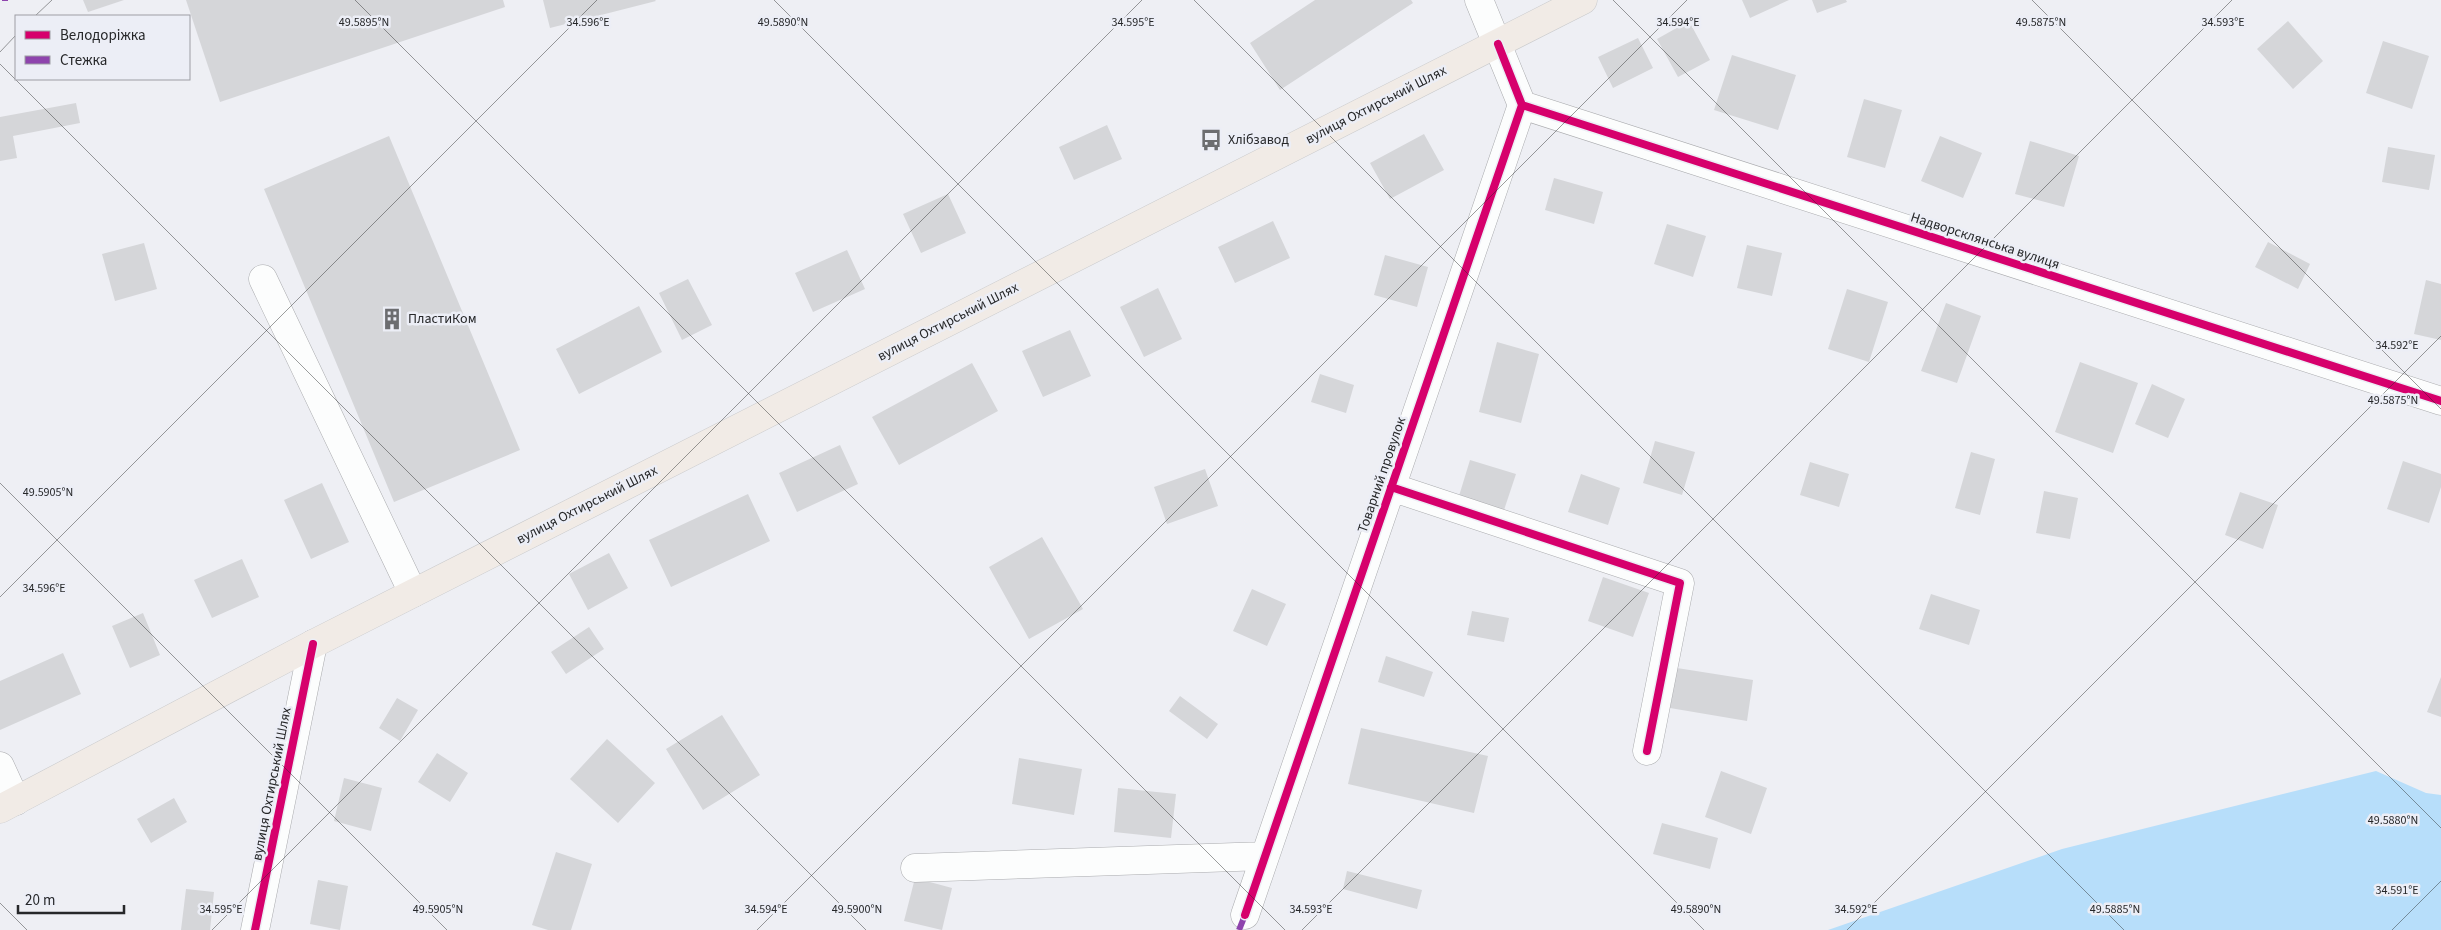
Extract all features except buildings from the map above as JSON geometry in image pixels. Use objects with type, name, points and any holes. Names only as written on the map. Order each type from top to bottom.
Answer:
[{"type":"main road","name":"вулиця Охтирський Шлях","points":[[8,805],[313,644],[1583,0]]},
{"type":"street","points":[[1479,0],[1522,105]]},
{"type":"street","name":"Надворсклянська вулиця","points":[[1522,105],[2441,401]]},
{"type":"street","name":"Товарний провулок","points":[[1245,915],[1522,105]]},
{"type":"street","points":[[263,279],[413,593]]},
{"type":"street","points":[[1391,487],[1680,583],[1647,751]]},
{"type":"street","name":"вулиця Охтирський Шлях","points":[[255,930],[313,644]]},
{"type":"street","points":[[0,766],[8,805]]},
{"type":"street","points":[[916,868],[1265,856]]},
{"type":"water","points":[[2376,771],[2426,793],[2441,795],[2441,930],[1828,930],[2062,849]]},
{"type":"marked path","points":[[1239,930],[1245,915]]},
{"type":"cycle path","points":[[1245,915],[1522,105],[1498,44]]},
{"type":"cycle path","points":[[1522,105],[2441,401]]},
{"type":"cycle path","points":[[1391,487],[1680,583],[1647,751]]},
{"type":"cycle path","points":[[255,930],[313,644]]},
{"type":"place","name":"Хлібзавод","points":[[1211,140]]},
{"type":"place","name":"ПластиКом","points":[[392,319]]}]
